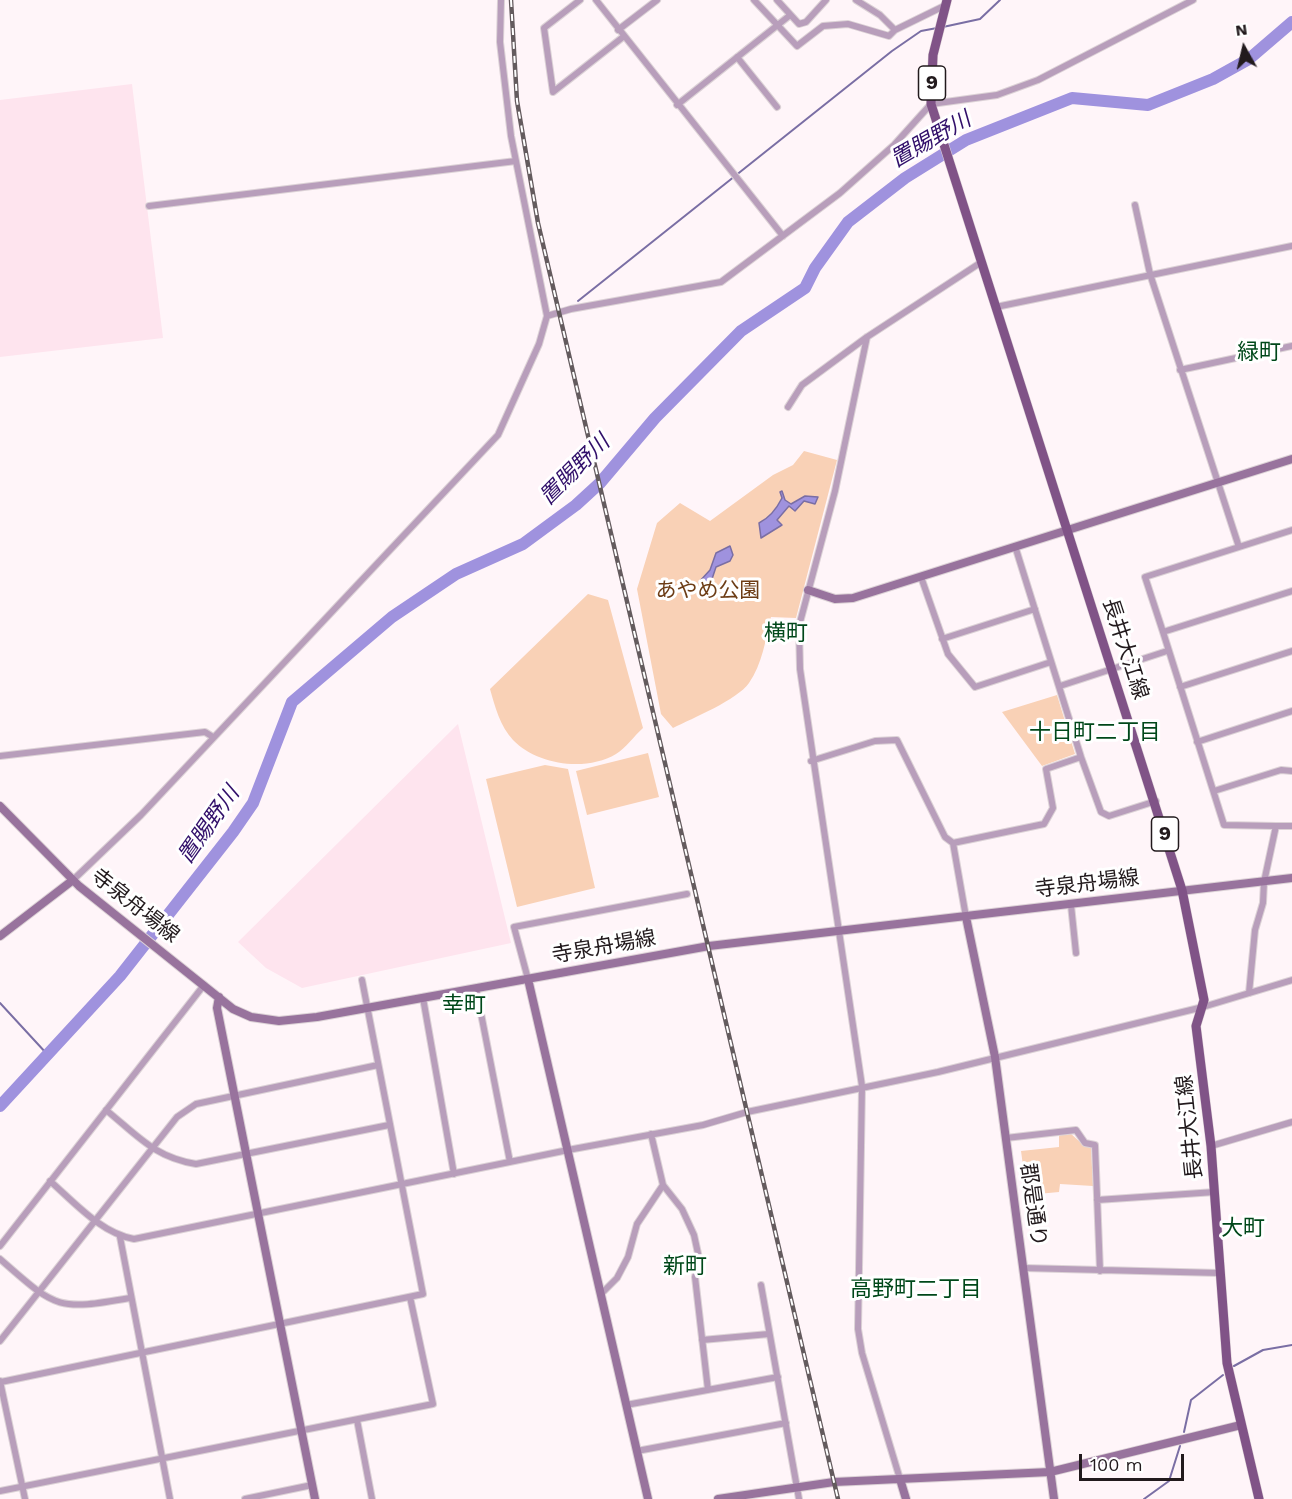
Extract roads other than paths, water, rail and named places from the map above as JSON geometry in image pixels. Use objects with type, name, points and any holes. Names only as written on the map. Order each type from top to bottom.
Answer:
[{"type":"main road","name":"長井大江線","points":[[947,3],[933,55],[931,104],[980,263],[1156,801],[1182,890],[1203,1008],[1196,1026],[1212,1146],[1227,1363],[1258,1499]]},
{"type":"street","points":[[0,936],[76,883],[498,435],[539,344],[547,316],[516,161],[500,42],[501,0]]},
{"type":"street","points":[[580,0],[544,28],[553,92],[623,38]]},
{"type":"street","points":[[596,0],[623,38],[783,236]]},
{"type":"street","points":[[618,30],[657,0]]},
{"type":"street","points":[[777,0],[789,16],[799,24],[806,22],[826,0]]},
{"type":"street","points":[[856,0],[880,15],[895,30]]},
{"type":"street","points":[[547,316],[571,309],[721,282],[840,193],[894,145],[931,104],[997,95],[1038,80],[1193,0]]},
{"type":"street","points":[[758,1],[776,26],[797,46],[823,26],[848,24],[889,36],[895,30],[947,3]]},
{"type":"street","points":[[677,105],[789,16]]},
{"type":"street","points":[[737,57],[777,107]]},
{"type":"street","points":[[149,206],[516,161]]},
{"type":"street","points":[[1135,205],[1150,274],[1216,483],[1239,547]]},
{"type":"street","points":[[996,307],[1292,246]]},
{"type":"street","points":[[788,407],[802,386],[867,337],[980,263]]},
{"type":"street","points":[[867,337],[835,491],[799,626],[800,669],[811,761],[861,1086],[858,1329],[862,1353],[906,1499]]},
{"type":"street","points":[[1180,370],[1292,346]]},
{"type":"street","points":[[808,590],[835,599],[853,598],[1292,459]]},
{"type":"street","points":[[1292,530],[1145,577],[1224,825],[1292,826]]},
{"type":"street","points":[[1015,546],[1081,757],[1101,812],[1109,816],[1156,801]]},
{"type":"street","points":[[921,577],[948,654],[975,687],[1051,662]]},
{"type":"street","points":[[1162,632],[1292,591]]},
{"type":"street","points":[[942,639],[1035,609]]},
{"type":"street","points":[[1060,686],[1167,651]]},
{"type":"street","points":[[1180,687],[1292,651]]},
{"type":"street","points":[[1197,742],[1292,711]]},
{"type":"street","points":[[0,756],[205,732],[213,737]]},
{"type":"street","points":[[811,761],[875,741],[897,740],[945,837],[953,843],[966,917]]},
{"type":"street","points":[[953,843],[1044,824],[1053,808],[1046,769],[1081,757]]},
{"type":"street","points":[[1214,792],[1281,770],[1292,771]]},
{"type":"street","name":"寺泉舟場線","points":[[0,806],[76,883],[233,1009],[251,1017],[279,1021],[367,1008],[709,946],[1292,878]]},
{"type":"street","points":[[1250,993],[1255,930],[1263,903],[1264,882],[1276,826]]},
{"type":"street","points":[[648,1499],[514,927],[687,894]]},
{"type":"street","points":[[1071,905],[1076,953]]},
{"type":"street","name":"郡是通り","points":[[966,917],[995,1057],[1054,1499]]},
{"type":"street","points":[[25,1499],[0,1382],[423,1294],[362,980]]},
{"type":"street","points":[[50,1182],[95,1220],[120,1237],[134,1239],[568,1150],[703,1125],[747,1112],[1203,1008],[1292,980]]},
{"type":"street","points":[[0,1246],[202,982]]},
{"type":"street","points":[[476,988],[510,1162]]},
{"type":"street","points":[[219,997],[217,1008],[282,1324],[315,1499]]},
{"type":"street","points":[[423,998],[454,1174]]},
{"type":"street","points":[[0,1341],[177,1117],[196,1104],[378,1065]]},
{"type":"street","points":[[106,1110],[153,1149],[172,1160],[196,1164],[390,1125]]},
{"type":"street","points":[[1212,1146],[1292,1122]]},
{"type":"street","points":[[1006,1138],[1076,1130],[1085,1143],[1095,1145],[1100,1271]]},
{"type":"street","points":[[651,1134],[663,1185],[682,1209],[694,1234],[699,1258],[695,1277],[708,1390]]},
{"type":"street","points":[[601,1294],[617,1278],[628,1257],[637,1224],[663,1185]]},
{"type":"street","points":[[1097,1200],[1215,1192]]},
{"type":"street","points":[[120,1237],[170,1499]]},
{"type":"street","points":[[0,1259],[38,1292],[56,1303],[77,1306],[130,1298]]},
{"type":"street","points":[[1023,1268],[1219,1273]]},
{"type":"street","points":[[761,1285],[799,1499]]},
{"type":"street","points":[[0,1491],[23,1489],[433,1404],[410,1297]]},
{"type":"street","points":[[702,1340],[769,1334]]},
{"type":"street","points":[[626,1406],[778,1377]]},
{"type":"street","points":[[357,1420],[372,1499]]},
{"type":"street","points":[[637,1451],[786,1423]]},
{"type":"street","points":[[718,1499],[834,1482],[1050,1472],[1242,1425]]},
{"type":"street","points":[[245,1499],[312,1485]]},
{"type":"waterway","points":[[943,27],[980,19],[1000,0]]},
{"type":"waterway","name":"置賜野川","points":[[0,1106],[120,976],[233,832],[253,803],[292,702],[392,617],[456,574],[523,544],[576,505],[600,483],[655,418],[741,331],[805,288],[815,268],[848,222],[905,178],[966,140],[1072,98],[1148,105],[1213,79],[1249,59],[1292,22]]},
{"type":"waterway","points":[[578,301],[892,51],[921,31],[937,28]]},
{"type":"waterway","points":[[0,1003],[47,1054]]},
{"type":"waterway","points":[[1234,1366],[1263,1350],[1292,1345]]},
{"type":"waterway","points":[[1184,1432],[1191,1400],[1223,1375]]},
{"type":"waterway","points":[[1144,1499],[1169,1481],[1180,1446]]},
{"type":"railway","points":[[511,0],[517,101],[538,223],[838,1499]]},
{"type":"district","name":"緑町","points":[[1259,353]]},
{"type":"district","name":"横町","points":[[786,634]]},
{"type":"district","name":"十日町二丁目","points":[[1095,733]]},
{"type":"district","name":"幸町","points":[[464,1006]]},
{"type":"district","name":"大町","points":[[1243,1229]]},
{"type":"district","name":"新町","points":[[685,1267]]},
{"type":"district","name":"高野町二丁目","points":[[916,1290]]},
{"type":"park label","name":"あやめ公園","points":[[708,591]]}]
